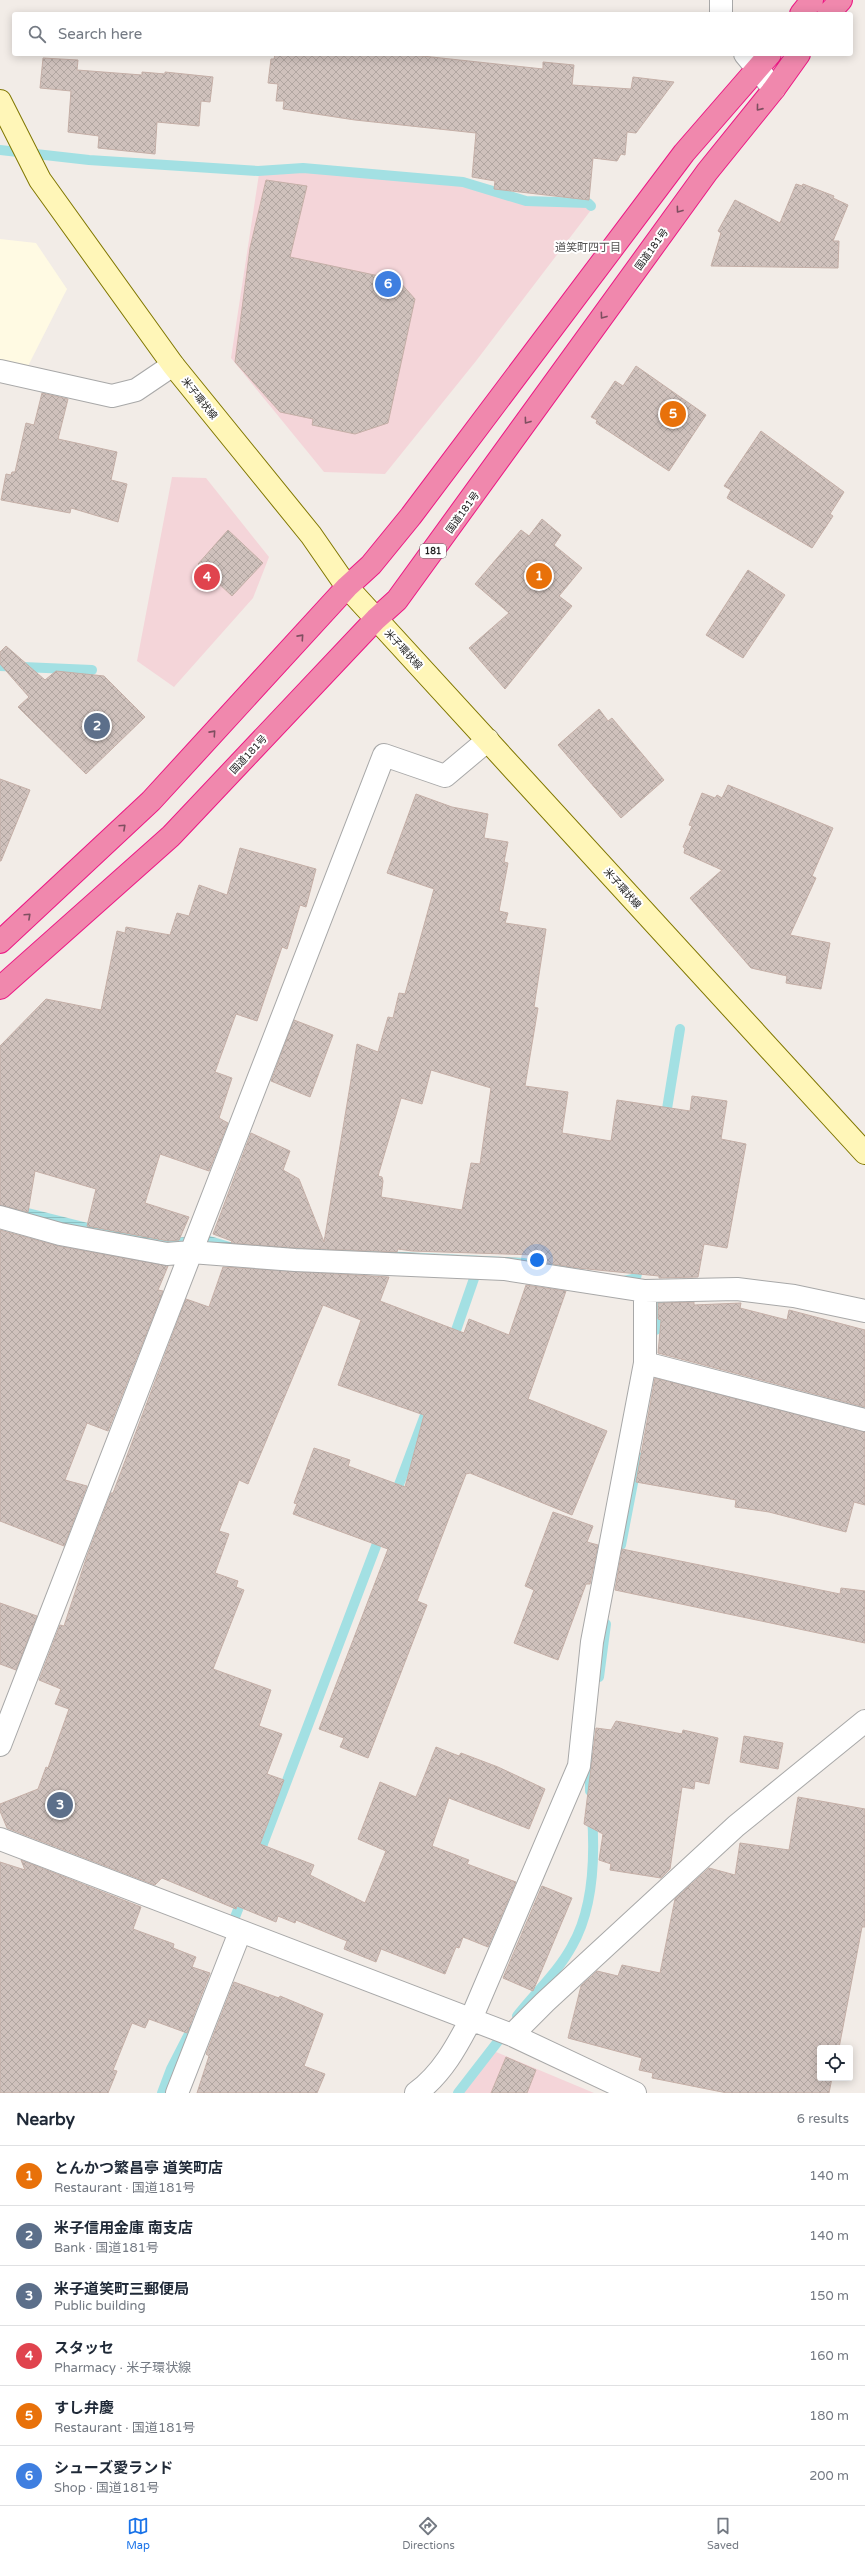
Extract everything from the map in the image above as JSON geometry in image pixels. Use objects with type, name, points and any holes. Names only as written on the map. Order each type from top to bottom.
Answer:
[{"type":"highway","points":[[803,12],[812,0]]},
{"type":"highway","points":[[830,12],[842,0]]},
{"type":"highway","name":"国道181号","points":[[0,988],[171,836],[376,619],[397,600],[707,172],[774,89],[798,56]]},
{"type":"highway","points":[[0,942],[152,801],[347,587],[371,565],[411,516],[679,159],[758,59]]},
{"type":"main road","name":"米子環状線","points":[[0,101],[40,180],[173,365],[311,535],[347,587],[865,1153]]},
{"type":"street","points":[[721,0],[721,12]]},
{"type":"street","points":[[758,59],[774,89]]},
{"type":"street","points":[[0,372],[112,396],[136,390],[173,365]]},
{"type":"street","points":[[0,1745],[384,755],[445,776],[488,740]]},
{"type":"street","points":[[0,1217],[60,1234],[167,1254],[191,1252],[294,1260],[504,1269],[644,1292],[737,1289],[794,1296],[865,1311]]},
{"type":"street","points":[[416,2093],[426,2086],[452,2055],[471,2019],[579,1766],[592,1642],[645,1363],[644,1292]]},
{"type":"street","points":[[645,1363],[865,1420]]},
{"type":"street","points":[[512,2035],[545,2002],[736,1826],[865,1721]]},
{"type":"street","points":[[0,1839],[512,2035],[635,2093]]},
{"type":"street","points":[[177,2093],[240,1932]]},
{"type":"shaded area","points":[[303,170],[461,184],[527,205],[586,205],[591,210],[476,361],[385,474],[324,472],[231,358],[259,174]]},
{"type":"shaded area","points":[[0,239],[36,243],[67,289],[27,368],[0,362]]},
{"type":"shaded area","points":[[172,477],[206,478],[269,557],[253,598],[174,687],[137,661]]},
{"type":"shaded area","points":[[496,2052],[594,2093],[460,2093],[480,2067]]},
{"type":"water","points":[[0,1201],[88,1223],[166,1238],[210,1236],[230,1242],[524,1258],[638,1280],[178,1248],[107,1236],[0,1210]]},
{"type":"building","points":[[275,56],[423,56],[543,69],[543,62],[574,65],[572,85],[631,89],[633,77],[674,82],[636,133],[627,132],[625,155],[621,154],[617,161],[593,158],[589,200],[494,189],[495,181],[472,177],[476,133],[355,120],[283,109],[284,101],[276,101],[278,84],[268,83],[271,59],[274,59]]},
{"type":"building","points":[[43,58],[78,60],[77,70],[142,75],[142,72],[165,74],[165,72],[213,77],[210,102],[201,101],[199,126],[157,122],[155,154],[98,148],[99,136],[68,132],[71,91],[40,88]]},
{"type":"building","points":[[266,180],[307,186],[290,257],[398,280],[415,299],[388,423],[355,434],[312,425],[313,419],[280,412],[235,362],[250,248]]},
{"type":"building","points":[[796,184],[802,186],[803,184],[834,196],[833,198],[848,205],[833,241],[839,241],[838,268],[711,266],[721,233],[718,231],[735,200],[780,223]]},
{"type":"building","points":[[636,366],[706,415],[669,471],[596,423],[597,420],[591,417],[615,381],[623,386]]},
{"type":"building","points":[[42,393],[68,399],[58,439],[117,452],[111,480],[127,484],[118,522],[71,508],[70,513],[1,500],[6,474],[11,475],[12,472],[15,472],[26,423],[34,425]]},
{"type":"building","points":[[761,431],[844,492],[830,514],[833,516],[812,548],[727,498],[731,490],[724,486]]},
{"type":"building","points":[[542,519],[561,535],[554,545],[582,568],[559,596],[572,606],[505,689],[469,648],[509,613],[475,584],[521,530],[529,536]]},
{"type":"building","points":[[228,530],[263,563],[232,596],[198,564]]},
{"type":"building","points":[[748,570],[785,595],[743,658],[706,635]]},
{"type":"building","points":[[6,646],[45,680],[56,671],[104,676],[145,717],[86,774],[18,707],[29,697],[0,664],[0,652]]},
{"type":"building","points":[[599,709],[608,721],[612,718],[664,780],[621,818],[558,745]]},
{"type":"building","points":[[0,779],[30,790],[1,861],[0,861]]},
{"type":"building","points":[[728,785],[833,828],[812,876],[816,878],[790,935],[830,943],[821,989],[786,983],[787,976],[751,968],[690,898],[722,870],[684,853],[685,848],[683,847],[692,826],[689,825],[702,793],[715,798],[717,795],[722,798]]},
{"type":"building","points":[[416,794],[452,807],[488,814],[484,838],[508,842],[504,862],[508,863],[499,911],[508,913],[505,923],[546,929],[534,1007],[538,1008],[525,1086],[568,1092],[562,1133],[611,1141],[617,1100],[690,1111],[692,1096],[727,1101],[721,1139],[746,1144],[727,1248],[704,1244],[698,1277],[659,1278],[659,1276],[577,1268],[534,1261],[536,1255],[412,1251],[398,1249],[397,1252],[296,1248],[231,1243],[232,1241],[213,1234],[251,1133],[290,1151],[283,1170],[299,1179],[324,1242],[357,1044],[378,1052],[388,1017],[393,1018],[399,993],[405,994],[434,889],[387,873]],"holes":[[[431,1070],[491,1088],[480,1164],[471,1163],[462,1210],[381,1197],[383,1181],[382,1177],[378,1176],[401,1098],[422,1104]]]},
{"type":"building","points":[[240,848],[316,869],[306,907],[300,905],[287,949],[282,947],[257,1021],[236,1014],[215,1072],[232,1078],[219,1118],[228,1123],[209,1171],[160,1154],[145,1203],[189,1217],[179,1240],[168,1241],[87,1226],[96,1189],[35,1171],[28,1212],[0,1205],[0,1046],[46,999],[101,1010],[117,931],[125,933],[126,927],[170,935],[177,913],[189,916],[199,885],[227,895]]},
{"type":"building","points":[[294,1020],[333,1035],[310,1097],[271,1081]]},
{"type":"building","points":[[0,1230],[58,1246],[168,1266],[158,1290],[163,1291],[108,1431],[87,1423],[65,1480],[87,1486],[64,1546],[0,1521]]},
{"type":"building","points":[[223,1267],[389,1277],[380,1301],[464,1333],[469,1319],[509,1335],[526,1285],[566,1291],[528,1399],[607,1431],[572,1515],[470,1473],[466,1474],[417,1601],[427,1605],[368,1758],[340,1747],[344,1738],[319,1729],[388,1549],[293,1514],[297,1504],[294,1503],[314,1448],[350,1460],[348,1466],[405,1487],[424,1415],[338,1385],[361,1320],[323,1305],[248,1484],[239,1480],[219,1531],[229,1534],[215,1573],[238,1581],[236,1587],[244,1590],[213,1669],[271,1690],[259,1726],[282,1734],[267,1774],[284,1780],[260,1844],[314,1865],[310,1875],[365,1903],[386,1851],[358,1839],[380,1782],[416,1797],[436,1747],[459,1756],[461,1753],[498,1767],[545,1789],[529,1829],[449,1798],[432,1846],[469,1860],[467,1864],[516,1882],[488,1947],[463,1937],[459,1948],[456,1947],[445,1974],[381,1949],[376,1962],[344,1949],[347,1941],[296,1920],[295,1923],[278,1916],[276,1922],[237,1906],[236,1909],[162,1878],[155,1885],[7,1828],[0,1811],[0,1804],[38,1789],[46,1767],[48,1768],[69,1709],[55,1704],[61,1689],[39,1680],[60,1625],[64,1626],[87,1556],[111,1493],[113,1493],[186,1299],[209,1307]]},
{"type":"building","points":[[694,1302],[694,1305],[741,1303],[740,1308],[787,1320],[789,1310],[865,1330],[865,1407],[658,1353],[661,1320],[658,1319],[658,1303]]},
{"type":"building","points":[[655,1378],[865,1432],[865,1505],[854,1502],[846,1532],[769,1512],[735,1507],[736,1500],[636,1482]]},
{"type":"building","points":[[553,1512],[593,1526],[587,1542],[598,1545],[590,1584],[586,1584],[558,1660],[514,1643],[534,1590],[525,1586]]},
{"type":"building","points":[[622,1549],[840,1594],[841,1588],[865,1591],[865,1643],[615,1590]]},
{"type":"building","points":[[0,1603],[37,1616],[16,1670],[0,1664]]},
{"type":"building","points":[[616,1721],[682,1734],[683,1730],[718,1738],[709,1784],[695,1781],[694,1789],[682,1787],[670,1869],[661,1878],[610,1870],[611,1864],[599,1860],[603,1834],[584,1824],[596,1728],[611,1730]]},
{"type":"building","points":[[744,1736],[783,1743],[778,1769],[740,1762]]},
{"type":"building","points":[[798,1797],[865,1809],[865,1927],[862,1927],[840,2045],[817,2045],[817,2081],[831,2081],[829,2093],[727,2093],[652,2078],[653,2073],[639,2070],[642,2058],[568,2038],[581,1986],[597,1971],[618,1976],[622,1965],[660,1973],[675,1899],[709,1868],[735,1875],[740,1843],[789,1850]]},
{"type":"building","points":[[21,1860],[141,1907],[133,1929],[174,1944],[173,1948],[196,1957],[192,1967],[210,1973],[187,2033],[149,2019],[145,2028],[132,2023],[113,2070],[117,2071],[108,2093],[0,2093],[0,1862],[25,1870]]},
{"type":"building","points":[[542,1886],[572,1898],[533,1991],[503,1978]]},
{"type":"building","points":[[234,1982],[279,1998],[280,1996],[323,2014],[304,2066],[325,2074],[317,2093],[197,2093],[209,2056],[206,2054]]},
{"type":"building","points":[[506,2057],[536,2070],[527,2093],[491,2093]]},
{"type":"waterway","points":[[0,150],[89,160],[258,171],[303,168],[463,182],[526,201],[588,203],[591,206]]},
{"type":"waterway","points":[[0,666],[92,670]]},
{"type":"waterway","points":[[665,1121],[680,1029]]},
{"type":"waterway","points":[[623,1281],[636,1278],[640,1260]]},
{"type":"waterway","points":[[452,1342],[478,1267]]},
{"type":"waterway","points":[[656,1330],[659,1297],[667,1297]]},
{"type":"waterway","points":[[394,1498],[425,1415]]},
{"type":"waterway","points":[[621,1545],[638,1457]]},
{"type":"waterway","points":[[258,1857],[381,1533]]},
{"type":"waterway","points":[[599,1677],[606,1624]]},
{"type":"waterway","points":[[590,1757],[590,1791]]},
{"type":"waterway","points":[[517,2016],[560,1965],[572,1946],[585,1915],[589,1899],[593,1865],[592,1815]]},
{"type":"waterway","points":[[230,1930],[244,1894]]},
{"type":"waterway","points":[[162,2093],[171,2069],[191,2030]]},
{"type":"waterway","points":[[458,2093],[506,2031]]},
{"type":"place","name":"シューズ愛ランド","points":[[388,284]]},
{"type":"place","name":"すし弁慶","points":[[673,414]]},
{"type":"place","name":"とんかつ繁昌亭 道笑町店","points":[[539,576]]},
{"type":"place","name":"スタッセ","points":[[207,577]]},
{"type":"place","name":"米子信用金庫 南支店","points":[[97,726]]},
{"type":"place","name":"米子道笑町三郵便局","points":[[60,1805]]},
{"type":"district","name":"道笑町四丁目","points":[[588,247]]}]
